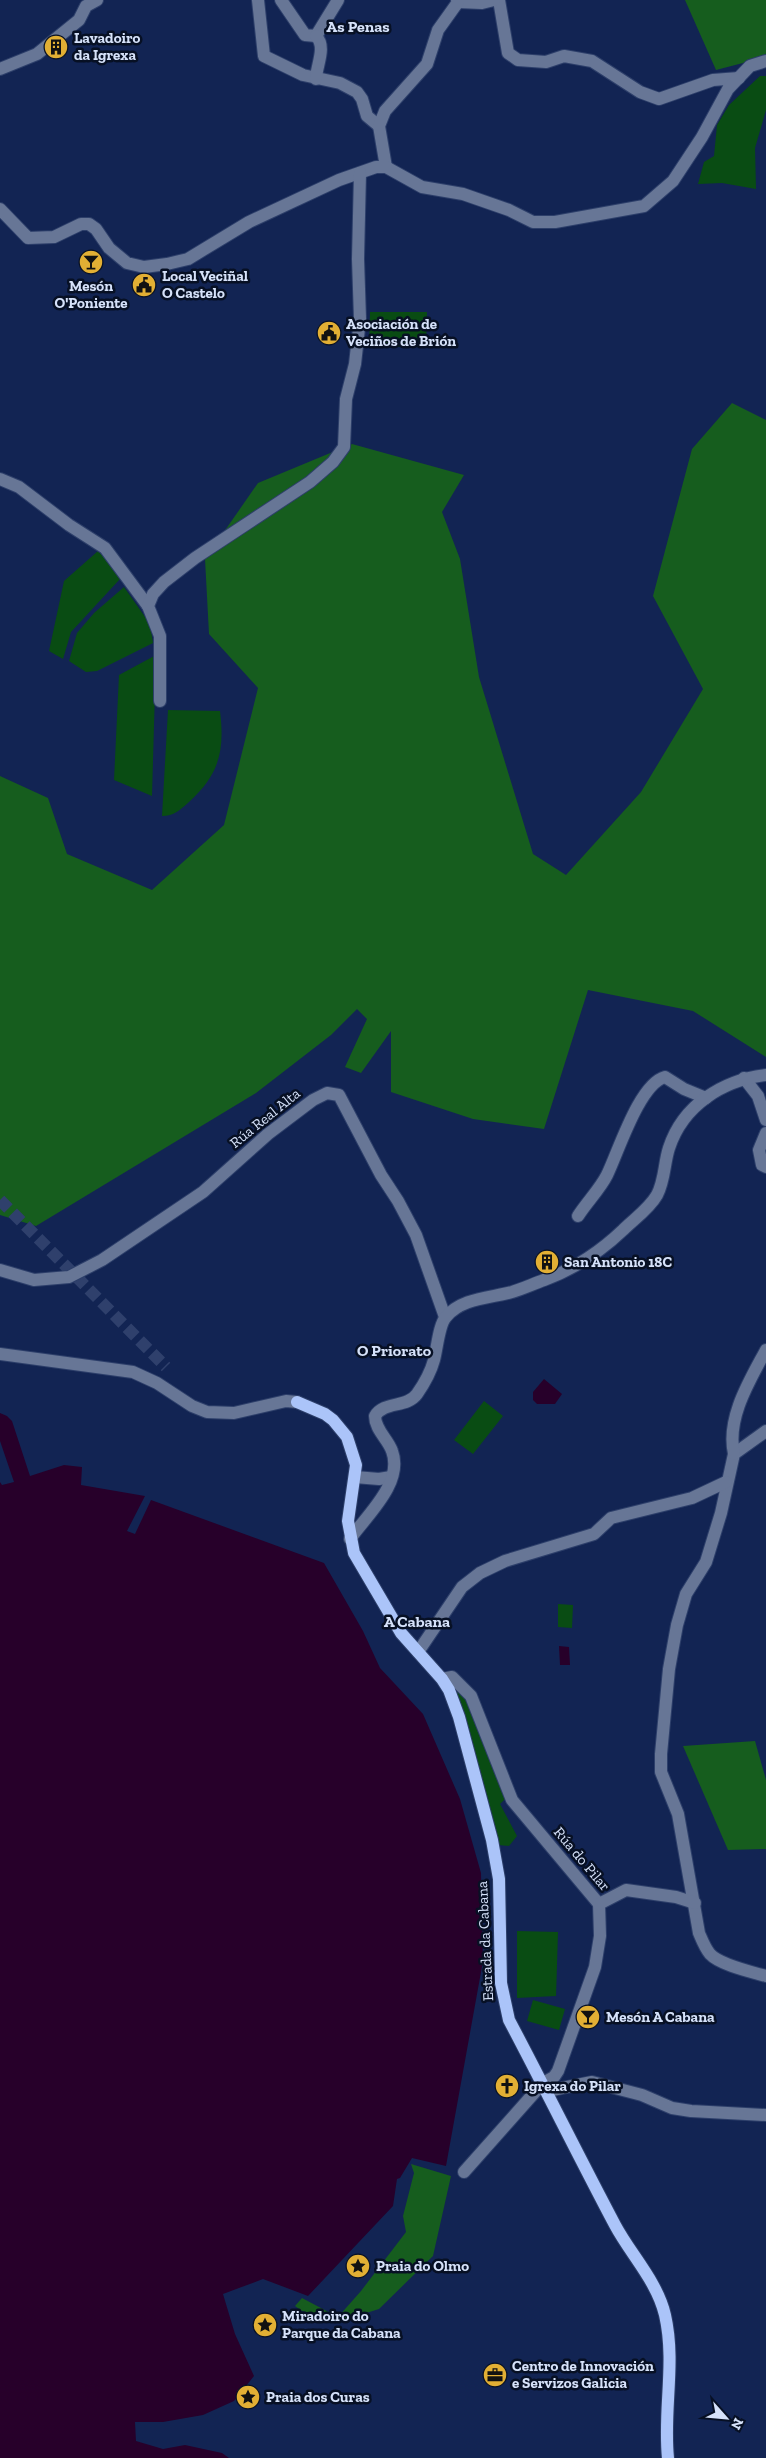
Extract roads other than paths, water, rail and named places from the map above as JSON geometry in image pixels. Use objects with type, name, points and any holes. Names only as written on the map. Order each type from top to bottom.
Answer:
[{"type":"main road","name":"Estrada da Cabana","points":[[297,1402],[325,1414],[339,1426],[351,1446],[356,1465],[348,1508],[350,1539],[358,1562],[394,1623],[442,1679],[449,1690],[459,1716],[492,1840],[501,1907],[501,1983],[509,2020],[616,2227],[653,2284],[664,2312],[671,2359],[666,2436],[668,2458]]},
{"type":"street","points":[[258,0],[264,56],[316,79],[340,83],[357,92],[362,99],[367,116],[380,126]]},
{"type":"street","points":[[281,0],[306,35],[316,36],[320,39],[322,54],[316,68],[316,79]]},
{"type":"street","points":[[316,36],[338,0]]},
{"type":"street","points":[[386,167],[380,126],[385,110],[427,64],[438,30],[457,1],[482,3],[494,0]]},
{"type":"street","points":[[499,0],[508,53],[518,60],[546,62],[564,56],[592,60],[640,92],[659,99],[713,80],[739,78]]},
{"type":"street","points":[[0,69],[37,54],[79,20],[87,2]]},
{"type":"street","points":[[0,209],[28,238],[54,237],[81,224],[90,224],[96,229],[109,248],[127,263],[144,267],[188,259],[249,222],[376,167],[386,167],[422,187],[464,194],[509,210],[533,222],[555,222],[644,206],[673,182],[702,137],[728,89],[750,66],[766,61]]},
{"type":"street","points":[[148,606],[153,594],[164,582],[195,558],[310,482],[333,462],[344,447],[346,399],[356,364],[360,319],[358,259],[360,173]]},
{"type":"street","points":[[0,479],[20,486],[69,525],[105,548],[148,606],[160,636],[160,701]]},
{"type":"street","points":[[350,1539],[379,1503],[391,1477],[394,1456],[377,1426],[376,1416],[385,1408],[409,1401],[416,1395],[431,1368],[445,1317],[462,1303],[512,1291],[546,1279],[603,1249],[654,1200],[664,1176],[668,1149],[683,1119],[717,1090],[744,1078],[766,1075]]},
{"type":"street","points":[[578,1216],[606,1176],[630,1120],[657,1082],[665,1077],[684,1089],[706,1098]]},
{"type":"street","points":[[744,1078],[758,1096],[766,1120]]},
{"type":"street","name":"Rúa Real Alta","points":[[0,1270],[34,1280],[69,1277],[102,1260],[203,1192],[268,1134],[313,1100],[327,1093],[339,1095],[381,1175],[398,1201],[416,1236],[445,1317]]},
{"type":"street","points":[[766,1133],[759,1150],[762,1165],[766,1167]]},
{"type":"street","points":[[766,1350],[741,1402],[734,1423],[732,1446],[734,1454],[726,1482],[721,1513],[706,1562],[686,1594],[677,1625],[661,1754],[661,1772],[678,1814],[700,1933],[711,1956],[766,1976]]},
{"type":"street","points":[[0,1354],[133,1372],[158,1383],[192,1406],[207,1412],[234,1413],[286,1401],[297,1402]]},
{"type":"street","points":[[734,1454],[766,1431]]},
{"type":"street","points":[[355,1477],[379,1479],[391,1477]]},
{"type":"street","points":[[418,1652],[462,1587],[480,1573],[512,1558],[594,1534],[611,1518],[692,1498],[726,1482]]},
{"type":"street","name":"Rúa do Pilar","points":[[442,1679],[452,1676],[471,1696],[512,1800],[599,1904],[600,1936],[595,1967],[558,2071],[464,2172]]},
{"type":"street","points":[[599,1904],[626,1890],[676,1897],[694,1903]]},
{"type":"street","points":[[545,2087],[592,2082],[642,2095],[672,2108],[691,2112],[766,2115]]},
{"type":"tunnel","points":[[0,1200],[166,1367]]},
{"type":"place","name":"Lavadoiro da Igrexa","points":[[56,47]]},
{"type":"place","name":"Mesón O'Poniente","points":[[91,262]]},
{"type":"place","name":"Local Veciñal O Castelo","points":[[144,285]]},
{"type":"place","name":"Asociación de Veciños de Brión","points":[[329,333]]},
{"type":"place","name":"San Antonio 18C","points":[[547,1262]]},
{"type":"place","name":"Mesón A Cabana","points":[[588,2017]]},
{"type":"place","name":"Igrexa do Pilar","points":[[507,2086]]},
{"type":"place","name":"Praia do Olmo","points":[[358,2266]]},
{"type":"place","name":"Miradoiro do Parque da Cabana","points":[[265,2325]]},
{"type":"place","name":"Centro de Innovación e Servizos Galicia","points":[[495,2375]]},
{"type":"place","name":"Praia dos Curas","points":[[248,2397]]},
{"type":"district","name":"As Penas","points":[[358,26]]},
{"type":"district","name":"O Priorato","points":[[394,1350]]},
{"type":"district","name":"A Cabana","points":[[417,1621]]}]
